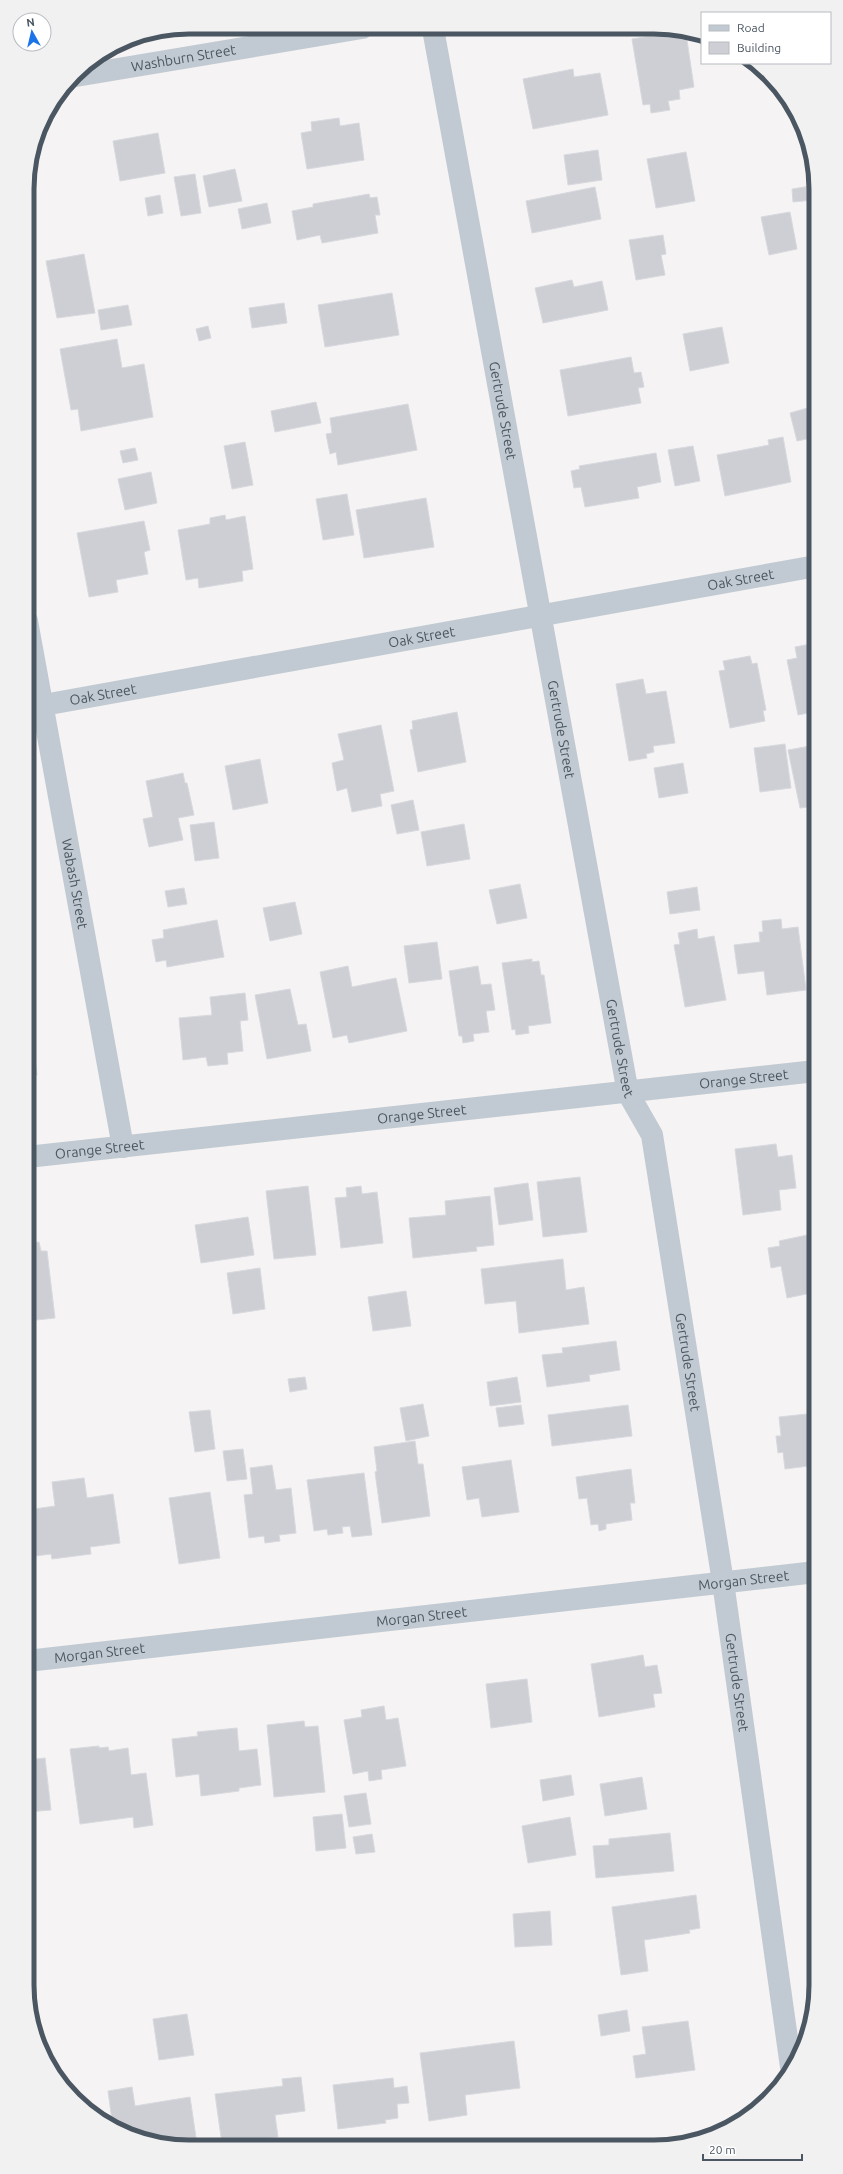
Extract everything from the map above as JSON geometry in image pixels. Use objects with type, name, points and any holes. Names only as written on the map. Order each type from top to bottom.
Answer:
[{"type":"street","name":"Washburn Street","points":[[84,75],[326,34]]},
{"type":"street","name":"Gertrude Street","points":[[434,34],[628,1093],[652,1135],[723,1582],[790,2059]]},
{"type":"street","name":"Oak Street","points":[[35,707],[541,617],[809,567]]},
{"type":"street","name":"Wabash Street","points":[[34,696],[123,1147]]},
{"type":"street","name":"Orange Street","points":[[34,1156],[628,1093],[809,1072]]},
{"type":"street","name":"Morgan Street","points":[[34,1660],[809,1573]]},
{"type":"building","points":[[664,34],[670,35],[671,37],[678,36],[687,38],[694,87],[679,90],[680,99],[668,101],[670,110],[651,113],[650,104],[643,105],[632,39]]},
{"type":"building","points":[[573,69],[574,77],[600,73],[608,115],[533,129],[523,79]]},
{"type":"building","points":[[339,118],[340,126],[359,123],[364,160],[307,169],[301,133],[312,131],[311,122]]},
{"type":"building","points":[[158,133],[165,173],[120,181],[113,141]]},
{"type":"building","points":[[598,150],[602,180],[568,185],[564,155]]},
{"type":"building","points":[[686,152],[695,201],[656,208],[647,159]]},
{"type":"building","points":[[235,169],[242,201],[209,207],[203,176]]},
{"type":"building","points":[[195,174],[201,213],[181,216],[174,177]]},
{"type":"building","points":[[809,186],[809,200],[793,202],[792,189]]},
{"type":"building","points":[[595,187],[601,219],[532,233],[526,201]]},
{"type":"building","points":[[369,194],[370,198],[377,197],[380,215],[375,215],[378,233],[322,243],[320,235],[297,240],[292,211],[313,207],[313,204]]},
{"type":"building","points":[[160,195],[163,213],[148,216],[145,198]]},
{"type":"building","points":[[267,203],[271,223],[242,229],[238,209]]},
{"type":"building","points":[[790,212],[797,249],[769,255],[761,217]]},
{"type":"building","points":[[663,235],[666,254],[661,255],[665,275],[636,280],[629,240]]},
{"type":"building","points":[[84,254],[95,313],[57,318],[46,261]]},
{"type":"building","points":[[572,280],[574,287],[602,281],[608,310],[543,323],[535,288]]},
{"type":"building","points":[[392,293],[399,335],[325,347],[318,305]]},
{"type":"building","points":[[284,303],[287,323],[252,328],[249,308]]},
{"type":"building","points":[[128,305],[132,325],[101,330],[98,310]]},
{"type":"building","points":[[208,326],[211,338],[199,341],[196,329]]},
{"type":"building","points":[[722,327],[729,363],[690,371],[683,334]]},
{"type":"building","points":[[117,339],[122,368],[144,364],[153,417],[81,431],[78,409],[71,410],[60,349]]},
{"type":"building","points":[[631,357],[634,373],[641,372],[644,387],[638,388],[641,403],[568,416],[560,370]]},
{"type":"building","points":[[316,402],[321,423],[275,432],[271,411]]},
{"type":"building","points":[[408,404],[417,450],[338,465],[336,452],[330,454],[326,434],[332,433],[330,418]]},
{"type":"building","points":[[809,408],[809,438],[797,441],[790,413]]},
{"type":"building","points":[[783,437],[791,482],[725,496],[717,455],[769,445],[768,440]]},
{"type":"building","points":[[245,442],[253,485],[232,489],[224,446]]},
{"type":"building","points":[[693,446],[700,481],[675,486],[668,450]]},
{"type":"building","points":[[135,448],[138,460],[123,463],[120,451]]},
{"type":"building","points":[[656,453],[661,482],[637,487],[639,498],[585,507],[581,487],[574,488],[571,471],[580,469],[579,466]]},
{"type":"building","points":[[151,472],[157,503],[125,510],[118,479]]},
{"type":"building","points":[[347,494],[354,535],[323,540],[316,499]]},
{"type":"building","points":[[426,498],[434,547],[364,558],[356,510]]},
{"type":"building","points":[[225,515],[226,520],[245,516],[253,569],[242,571],[243,581],[199,588],[198,578],[186,580],[178,530],[210,524],[210,518]]},
{"type":"building","points":[[144,521],[150,550],[144,552],[148,574],[116,580],[118,592],[89,597],[77,533]]},
{"type":"building","points":[[809,644],[809,713],[798,715],[787,660],[797,658],[795,647]]},
{"type":"building","points":[[750,656],[752,664],[757,663],[766,710],[763,711],[765,721],[730,728],[719,671],[725,670],[723,661]]},
{"type":"building","points":[[643,679],[646,694],[666,691],[675,743],[653,746],[654,752],[646,754],[647,758],[629,761],[616,684]]},
{"type":"building","points":[[457,712],[466,762],[418,772],[410,730],[413,729],[412,721]]},
{"type":"building","points":[[381,725],[394,791],[380,794],[382,806],[352,812],[347,788],[337,791],[332,763],[344,760],[338,734]]},
{"type":"building","points":[[785,744],[791,788],[760,792],[754,748]]},
{"type":"building","points":[[809,746],[809,807],[800,808],[788,750]]},
{"type":"building","points":[[260,759],[268,803],[233,810],[225,766]]},
{"type":"building","points":[[683,763],[688,793],[659,798],[654,768]]},
{"type":"building","points":[[183,773],[185,783],[187,783],[194,815],[178,818],[183,840],[149,847],[143,819],[153,817],[146,781]]},
{"type":"building","points":[[413,800],[419,830],[397,834],[391,805]]},
{"type":"building","points":[[214,822],[219,858],[195,861],[190,825]]},
{"type":"building","points":[[464,824],[470,859],[427,866],[421,832]]},
{"type":"building","points":[[520,884],[527,918],[497,924],[489,890]]},
{"type":"building","points":[[697,887],[700,910],[670,914],[667,892]]},
{"type":"building","points":[[184,888],[187,904],[168,907],[165,891]]},
{"type":"building","points":[[295,902],[302,934],[270,941],[263,908]]},
{"type":"building","points":[[781,919],[782,929],[798,927],[806,990],[767,995],[764,971],[738,974],[734,945],[760,942],[759,932],[763,932],[762,921]]},
{"type":"building","points":[[217,920],[224,957],[167,967],[166,960],[156,962],[152,940],[164,938],[163,930]]},
{"type":"building","points":[[697,929],[698,939],[714,936],[726,1000],[685,1007],[674,945],[680,944],[678,933]]},
{"type":"building","points":[[437,942],[442,979],[409,983],[404,946]]},
{"type":"building","points":[[532,959],[532,962],[539,961],[541,975],[544,975],[551,1023],[528,1026],[529,1033],[516,1035],[515,1029],[512,1030],[502,963]]},
{"type":"building","points":[[348,966],[352,987],[396,978],[407,1031],[349,1043],[347,1035],[333,1038],[320,972]]},
{"type":"building","points":[[478,966],[481,985],[491,984],[495,1010],[486,1011],[489,1032],[473,1034],[474,1041],[463,1043],[462,1036],[459,1036],[449,971]]},
{"type":"building","points":[[290,989],[298,1025],[306,1024],[311,1051],[267,1059],[255,995]]},
{"type":"building","points":[[245,993],[248,1020],[240,1021],[243,1051],[227,1053],[228,1064],[208,1066],[206,1057],[183,1060],[179,1018],[212,1015],[210,997]]},
{"type":"building","points":[[34,1052],[37,1075],[34,1075]]},
{"type":"building","points":[[776,1144],[778,1157],[792,1155],[796,1188],[779,1190],[781,1210],[743,1215],[735,1149]]},
{"type":"building","points":[[580,1177],[587,1232],[543,1237],[537,1182]]},
{"type":"building","points":[[528,1183],[533,1220],[499,1225],[494,1188]]},
{"type":"building","points":[[308,1186],[316,1255],[274,1259],[266,1191]]},
{"type":"building","points":[[361,1186],[362,1194],[377,1192],[383,1243],[341,1248],[335,1198],[347,1197],[346,1188]]},
{"type":"building","points":[[490,1196],[494,1245],[476,1247],[477,1251],[413,1258],[409,1218],[446,1215],[445,1201]]},
{"type":"building","points":[[248,1217],[254,1255],[201,1263],[195,1225]]},
{"type":"building","points":[[809,1235],[809,1293],[787,1298],[781,1266],[771,1268],[768,1248],[780,1246],[779,1241]]},
{"type":"building","points":[[34,1242],[39,1242],[41,1251],[47,1251],[55,1318],[34,1320]]},
{"type":"building","points":[[563,1259],[566,1290],[584,1287],[589,1324],[519,1333],[516,1301],[485,1304],[481,1269]]},
{"type":"building","points":[[260,1268],[265,1309],[233,1314],[227,1273]]},
{"type":"building","points":[[406,1291],[411,1326],[373,1331],[368,1297]]},
{"type":"building","points":[[616,1341],[620,1370],[589,1375],[590,1381],[547,1387],[542,1355],[563,1353],[562,1348]]},
{"type":"building","points":[[305,1377],[307,1389],[290,1392],[288,1379]]},
{"type":"building","points":[[517,1377],[521,1402],[490,1406],[487,1382]]},
{"type":"building","points":[[423,1404],[429,1436],[406,1441],[400,1408]]},
{"type":"building","points":[[521,1405],[524,1424],[499,1427],[496,1408]]},
{"type":"building","points":[[628,1405],[632,1436],[552,1446],[548,1415]]},
{"type":"building","points":[[210,1410],[215,1449],[195,1452],[189,1412]]},
{"type":"building","points":[[809,1414],[809,1466],[785,1469],[783,1452],[778,1453],[776,1436],[781,1436],[779,1417]]},
{"type":"building","points":[[415,1441],[418,1464],[423,1464],[430,1516],[382,1523],[375,1472],[377,1471],[374,1447]]},
{"type":"building","points":[[243,1449],[247,1479],[227,1481],[223,1451]]},
{"type":"building","points":[[511,1460],[519,1512],[482,1517],[479,1498],[467,1500],[462,1467]]},
{"type":"building","points":[[272,1465],[276,1490],[291,1488],[296,1533],[279,1535],[280,1541],[265,1543],[264,1536],[249,1538],[244,1495],[253,1494],[250,1468]]},
{"type":"building","points":[[631,1469],[635,1503],[630,1503],[632,1520],[606,1524],[606,1529],[599,1531],[598,1524],[591,1525],[587,1498],[579,1499],[576,1477]]},
{"type":"building","points":[[364,1473],[372,1535],[352,1537],[350,1526],[342,1527],[343,1533],[328,1535],[327,1529],[314,1531],[307,1480]]},
{"type":"building","points":[[84,1478],[87,1498],[113,1494],[120,1543],[90,1547],[91,1554],[52,1559],[51,1554],[34,1556],[34,1509],[55,1506],[52,1482]]},
{"type":"building","points":[[210,1492],[220,1558],[179,1564],[169,1498]]},
{"type":"building","points":[[643,1655],[645,1667],[657,1665],[662,1693],[653,1694],[655,1707],[599,1717],[591,1664]]},
{"type":"building","points":[[527,1679],[532,1722],[491,1728],[486,1684]]},
{"type":"building","points":[[384,1706],[386,1720],[398,1718],[406,1766],[381,1770],[382,1779],[369,1781],[368,1771],[353,1774],[344,1720],[362,1717],[361,1710]]},
{"type":"building","points":[[304,1721],[305,1727],[318,1726],[325,1792],[274,1797],[267,1725]]},
{"type":"building","points":[[237,1728],[239,1751],[257,1749],[261,1785],[239,1788],[239,1791],[201,1796],[199,1774],[176,1777],[172,1739],[198,1736],[197,1732]]},
{"type":"building","points":[[99,1746],[99,1748],[108,1747],[109,1751],[128,1748],[131,1775],[146,1773],[153,1825],[134,1828],[133,1817],[80,1824],[70,1749]]},
{"type":"building","points":[[45,1758],[51,1810],[34,1811],[34,1759]]},
{"type":"building","points":[[571,1775],[574,1795],[543,1801],[540,1780]]},
{"type":"building","points":[[642,1777],[647,1809],[605,1816],[600,1784]]},
{"type":"building","points":[[366,1793],[371,1824],[349,1827],[344,1796]]},
{"type":"building","points":[[342,1814],[346,1848],[316,1851],[313,1817]]},
{"type":"building","points":[[570,1817],[576,1855],[528,1863],[522,1826]]},
{"type":"building","points":[[670,1833],[674,1871],[596,1878],[593,1846],[609,1845],[609,1839]]},
{"type":"building","points":[[372,1834],[375,1852],[356,1854],[353,1837]]},
{"type":"building","points":[[696,1895],[700,1928],[689,1930],[690,1933],[644,1940],[648,1971],[621,1975],[612,1907]]},
{"type":"building","points":[[550,1911],[552,1945],[515,1947],[513,1914]]},
{"type":"building","points":[[627,2010],[630,2031],[601,2036],[598,2015]]},
{"type":"building","points":[[187,2014],[194,2055],[159,2060],[153,2019]]},
{"type":"building","points":[[688,2021],[695,2070],[636,2078],[633,2056],[646,2054],[642,2027]]},
{"type":"building","points":[[514,2041],[520,2088],[465,2095],[467,2115],[429,2121],[420,2053]]},
{"type":"building","points":[[301,2077],[305,2111],[275,2115],[278,2137],[254,2140],[221,2140],[215,2094],[283,2086],[282,2079]]},
{"type":"building","points":[[393,2078],[394,2088],[407,2086],[409,2103],[397,2104],[398,2118],[385,2120],[386,2123],[338,2129],[333,2085]]},
{"type":"building","points":[[132,2087],[135,2106],[190,2097],[196,2140],[169,2139],[149,2135],[138,2132],[138,2129],[134,2130],[120,2124],[112,2119],[108,2091]]}]
